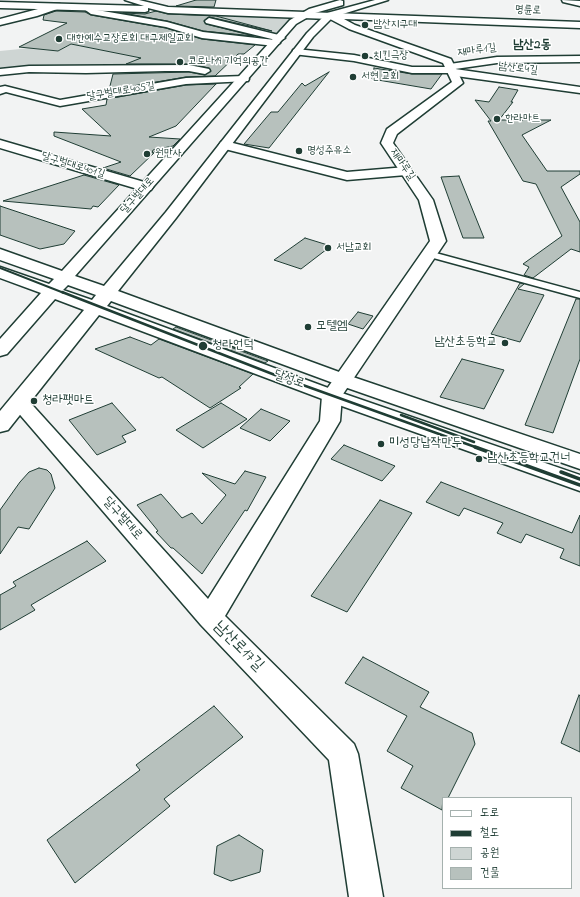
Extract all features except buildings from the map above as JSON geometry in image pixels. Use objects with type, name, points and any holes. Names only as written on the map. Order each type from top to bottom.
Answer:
[{"type":"main road","points":[[129,0],[171,10],[277,40]]},
{"type":"main road","name":"달구벌대로","points":[[0,350],[246,77],[293,22],[304,15],[352,0]]},
{"type":"main road","points":[[0,4],[330,15],[384,0]]},
{"type":"main road","points":[[0,425],[225,145],[296,52],[330,15]]},
{"type":"main road","points":[[330,15],[352,28],[447,61],[451,70]]},
{"type":"main road","name":"명륜로","points":[[330,15],[580,25]]},
{"type":"main road","name":"재마루길","points":[[338,388],[438,241],[426,200],[387,142],[390,132],[458,83],[451,70]]},
{"type":"main road","points":[[0,254],[64,278],[101,301]]},
{"type":"main road","name":"달성로","points":[[0,272],[51,292],[101,301],[338,388],[580,483]]},
{"type":"main road","points":[[338,388],[580,462]]},
{"type":"street","points":[[566,0],[580,4]]},
{"type":"street","points":[[122,8],[139,3]]},
{"type":"street","points":[[0,22],[34,14],[58,6]]},
{"type":"street","points":[[87,7],[94,12],[167,25],[202,35],[277,40]]},
{"type":"street","points":[[296,52],[354,58],[412,70],[451,70]]},
{"type":"street","name":"재마루1길","points":[[451,70],[497,60],[580,59]]},
{"type":"street","points":[[0,72],[29,70],[189,68],[246,77]]},
{"type":"street","name":"남산로4길","points":[[451,70],[580,90]]},
{"type":"street","name":"달구벌대로405길","points":[[0,91],[5,89],[60,103],[186,82],[246,77]]},
{"type":"street","name":"달구벌대로401길","points":[[0,144],[146,187]]},
{"type":"street","points":[[225,145],[347,176],[406,171]]},
{"type":"street","name":"남산로17길","points":[[338,388],[330,421],[210,618],[343,754],[366,897]]},
{"type":"street","name":"달구벌대로","points":[[19,402],[210,618]]},
{"type":"lane","points":[[429,254],[580,295]]},
{"type":"green space","points":[[174,10],[304,15],[280,38],[200,19]]},
{"type":"green space","points":[[97,31],[206,50],[189,68],[0,72],[0,51],[30,48],[58,51]]},
{"type":"railway","points":[[0,268],[64,293]]},
{"type":"railway","points":[[62,292],[275,375],[478,448]]},
{"type":"railway","points":[[401,415],[474,442]]},
{"type":"railway","points":[[475,447],[580,485]]},
{"type":"railway","points":[[561,472],[580,479]]},
{"type":"place","name":"남산지구대","points":[[365,25]]},
{"type":"place","name":"대한예수교장로회 대구제일교회","points":[[59,39]]},
{"type":"place","name":"치킨극장","points":[[365,56]]},
{"type":"place","name":"코로나19 기억의공간","points":[[180,62]]},
{"type":"place","name":"서현 교회","points":[[353,77]]},
{"type":"place","name":"한라마트","points":[[497,119]]},
{"type":"place","name":"명성주유소","points":[[299,151]]},
{"type":"place","name":"원만사","points":[[147,154]]},
{"type":"place","name":"서남교회","points":[[328,248]]},
{"type":"place","name":"모텔엠","points":[[308,327]]},
{"type":"place","name":"남산초등학교","points":[[505,343]]},
{"type":"place","name":"청라언덕","points":[[203,346]]},
{"type":"place","name":"청라팻마트","points":[[34,401]]},
{"type":"place","name":"미성당납작만두","points":[[381,444]]},
{"type":"place","name":"남산초등학교건너","points":[[479,459]]},
{"type":"district","name":"남산2동","points":[[532,46]]}]
